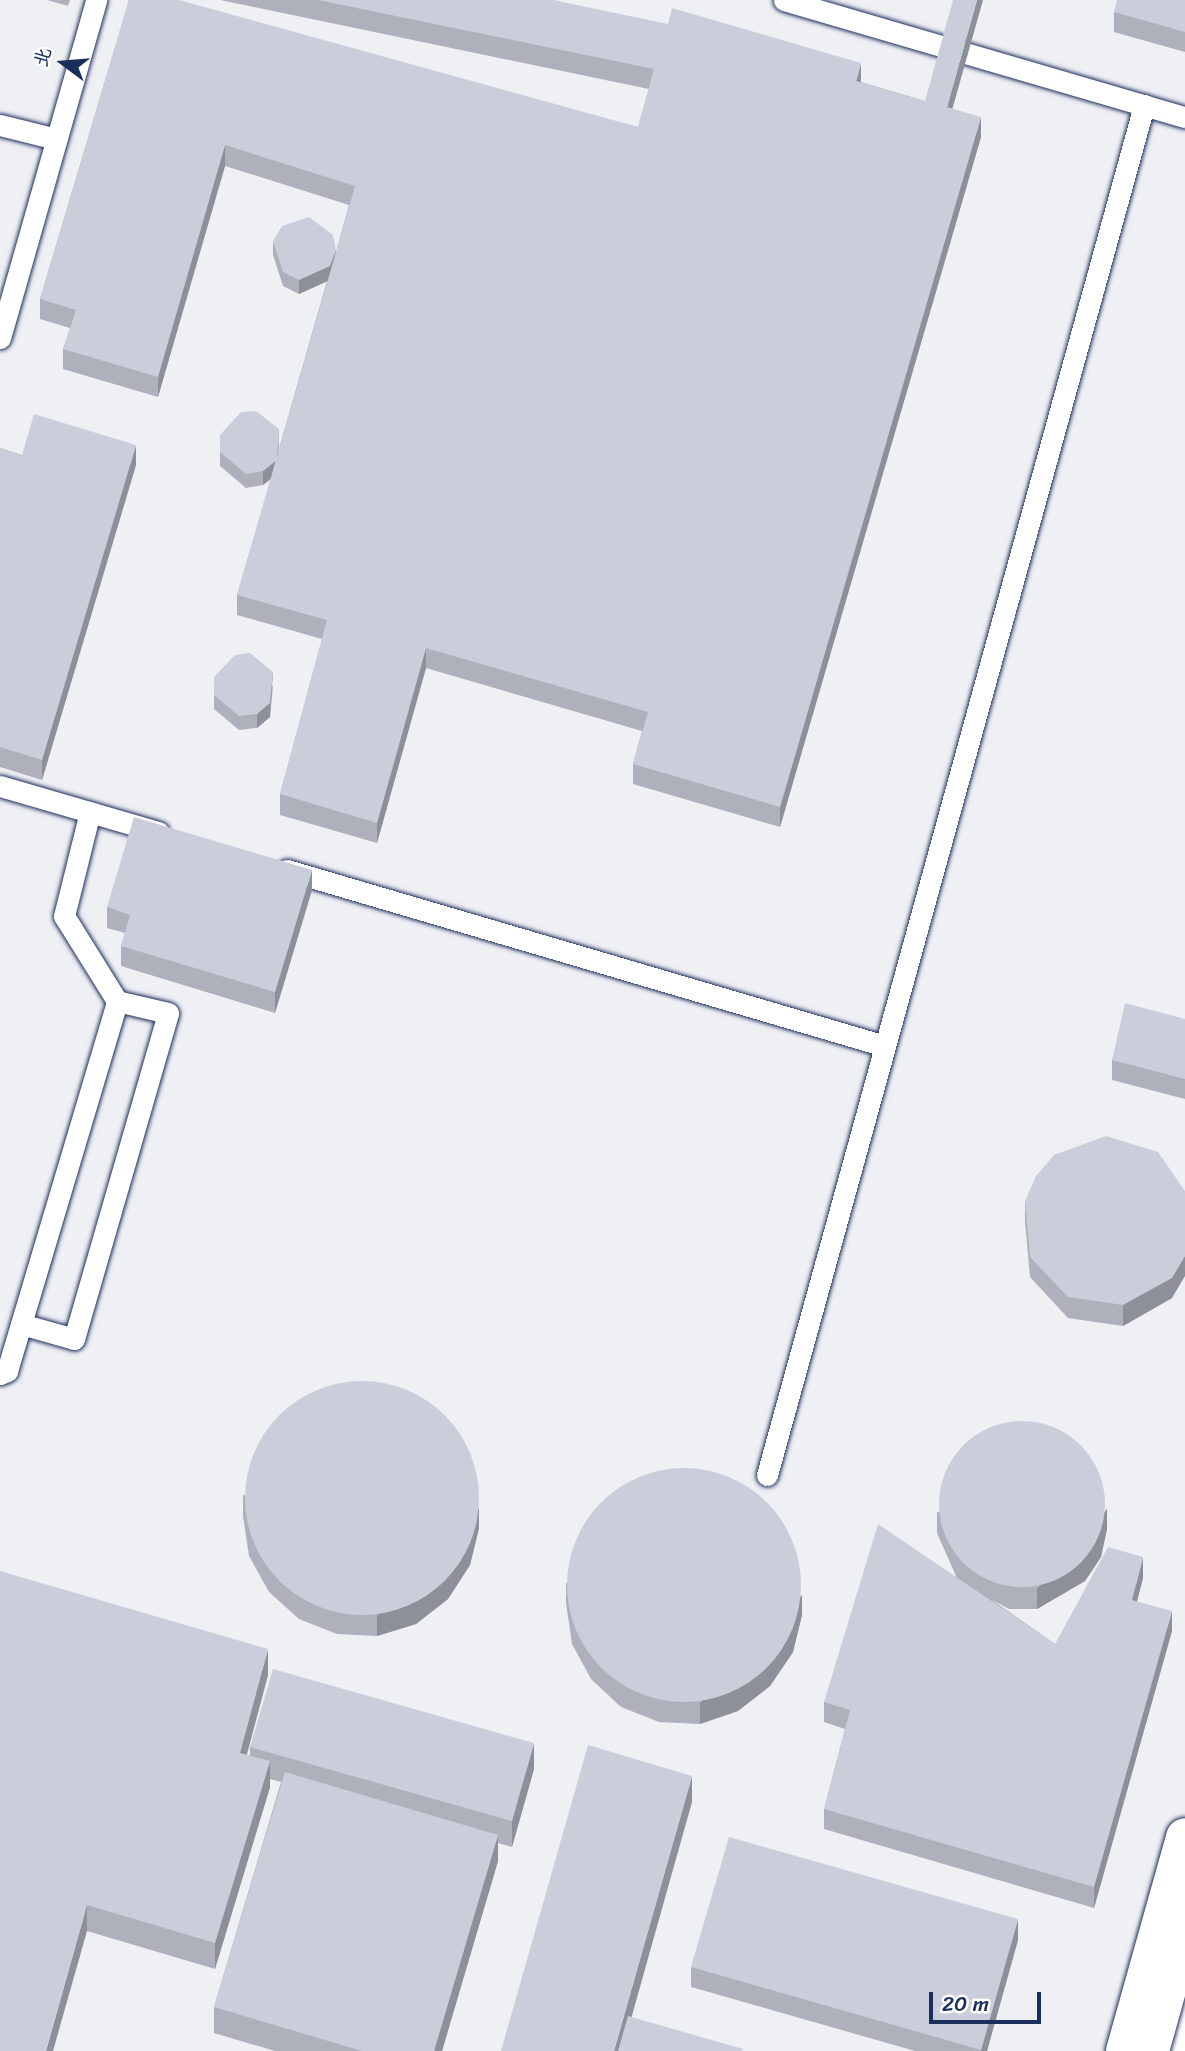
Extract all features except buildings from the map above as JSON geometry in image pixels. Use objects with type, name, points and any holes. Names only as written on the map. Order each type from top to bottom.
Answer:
[{"type":"main road","points":[[1125,2051],[1185,1837]]},
{"type":"main road","points":[[1150,2051],[1185,1926]]},
{"type":"lane","points":[[0,338],[96,0]]},
{"type":"lane","points":[[784,0],[1185,117]]},
{"type":"lane","points":[[767,1475],[1144,105]]},
{"type":"lane","points":[[0,125],[56,139]]},
{"type":"lane","points":[[0,786],[177,838]]},
{"type":"lane","points":[[21,1324],[74,1339],[168,1013],[117,1001],[64,916],[90,812]]},
{"type":"lane","points":[[269,864],[886,1046]]},
{"type":"lane","points":[[0,1374],[7,1371],[117,1001]]},
{"type":"shaded area","points":[[0,0],[1185,0],[1185,1837],[1125,2051],[0,2051]]}]
